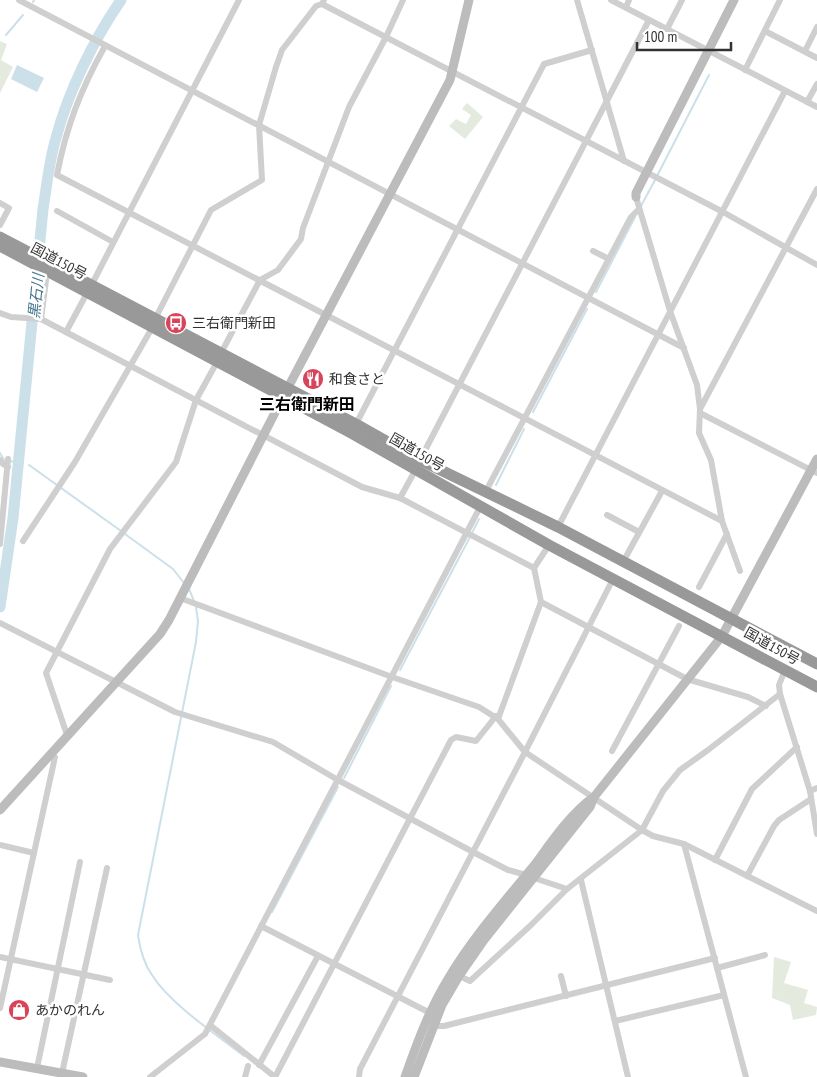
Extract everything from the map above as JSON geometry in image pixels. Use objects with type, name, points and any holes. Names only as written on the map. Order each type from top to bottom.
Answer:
[{"type":"highway","name":"国道150号","points":[[0,237],[45,271],[89,289],[418,464],[486,491],[816,662]]},
{"type":"highway","name":"国道150号","points":[[0,246],[30,258]]},
{"type":"highway","name":"国道150号","points":[[286,393],[356,424],[480,507],[613,580],[817,687]]},
{"type":"street","points":[[19,0],[684,348]]},
{"type":"street","points":[[66,332],[239,0]]},
{"type":"street","points":[[67,735],[46,673],[110,549],[176,462],[196,400],[260,280],[278,270],[301,239],[303,228],[327,162],[349,107],[403,0]]},
{"type":"street","points":[[0,810],[160,634],[169,620],[263,436],[450,80],[469,0]]},
{"type":"street","points":[[577,0],[624,161]]},
{"type":"street","points":[[611,0],[817,107]]},
{"type":"street","points":[[626,7],[629,0]]},
{"type":"street","points":[[667,29],[682,0]]},
{"type":"street","points":[[734,0],[708,51],[653,176],[636,193],[636,197],[670,311],[697,385],[700,411],[699,433],[711,460],[722,521],[740,571]]},
{"type":"street","points":[[745,70],[780,0]]},
{"type":"street","points":[[23,542],[59,487],[131,366],[211,210],[262,180],[259,125],[276,66],[282,50],[316,6],[323,2],[452,72],[723,212],[817,265]]},
{"type":"street","points":[[400,498],[648,20]]},
{"type":"street","points":[[805,52],[817,28]]},
{"type":"street","points":[[765,31],[817,58]]},
{"type":"street","points":[[103,45],[73,111],[65,137],[58,175],[722,521]]},
{"type":"street","points":[[356,424],[544,64],[592,50]]},
{"type":"street","points":[[807,102],[817,84]]},
{"type":"street","points":[[558,527],[785,91]]},
{"type":"street","points":[[700,411],[817,189]]},
{"type":"street","points":[[0,203],[9,208],[0,225]]},
{"type":"street","points":[[486,491],[526,419],[631,217],[639,209]]},
{"type":"street","points":[[57,211],[114,242]]},
{"type":"street","points":[[593,252],[609,259]]},
{"type":"street","points":[[41,319],[45,271]]},
{"type":"street","points":[[0,313],[22,318],[41,319],[362,487],[400,498],[534,568]]},
{"type":"street","points":[[700,411],[814,472]]},
{"type":"street","points":[[414,1077],[442,1005],[459,976],[585,803],[594,797],[722,636],[814,472],[817,459]]},
{"type":"street","points":[[0,460],[3,464],[8,463],[0,544]]},
{"type":"street","points":[[623,562],[662,491]]},
{"type":"street","points":[[150,1077],[209,1027],[260,926],[468,534],[480,507]]},
{"type":"street","points":[[607,515],[639,532]]},
{"type":"street","points":[[699,587],[727,534]]},
{"type":"street","points":[[534,568],[542,559],[549,545]]},
{"type":"street","points":[[209,1027],[275,1077],[451,740],[456,737],[476,741],[497,718],[541,602],[534,568]]},
{"type":"street","points":[[360,1077],[360,1069],[526,752],[613,580]]},
{"type":"street","points":[[180,598],[392,677],[479,707],[497,718],[526,752],[642,830],[653,836],[684,844],[817,911]]},
{"type":"street","points":[[541,602],[687,680],[748,697],[766,706]]},
{"type":"street","points":[[2,623],[181,714],[272,742],[338,780],[508,870],[567,889]]},
{"type":"street","points":[[612,751],[679,626]]},
{"type":"street","points":[[785,670],[779,685],[780,694],[810,792],[817,834]]},
{"type":"street","points":[[459,976],[470,981],[567,889],[642,830],[663,791],[680,770],[780,694]]},
{"type":"street","points":[[716,860],[752,788],[797,747]]},
{"type":"street","points":[[0,1008],[55,757],[51,753]]},
{"type":"street","points":[[810,792],[817,788]]},
{"type":"street","points":[[747,876],[774,826],[779,820],[810,799]]},
{"type":"street","points":[[684,844],[746,1077]]},
{"type":"street","points":[[0,845],[34,853]]},
{"type":"street","points":[[38,1068],[80,862]]},
{"type":"street","points":[[55,1074],[84,974],[107,868]]},
{"type":"street","points":[[405,1077],[430,1013],[448,979],[463,956],[530,877]]},
{"type":"street","points":[[580,880],[628,1077]]},
{"type":"street","points":[[260,926],[430,1013]]},
{"type":"street","points":[[717,968],[765,955]]},
{"type":"street","points":[[260,1065],[318,956]]},
{"type":"street","points":[[0,957],[110,980]]},
{"type":"street","points":[[434,1026],[444,1026],[715,958]]},
{"type":"street","points":[[561,976],[566,996]]},
{"type":"street","points":[[614,1022],[724,995]]},
{"type":"street","points":[[0,1062],[38,1068],[55,1074],[83,1077]]},
{"type":"street","points":[[245,1077],[248,1066]]},
{"type":"shaded area","points":[[0,41],[7,44],[1,60],[13,67],[0,93]]},
{"type":"shaded area","points":[[467,103],[483,117],[465,139],[449,126],[456,119],[466,124],[471,115],[462,109]]},
{"type":"shaded area","points":[[774,957],[791,962],[784,983],[808,990],[804,1003],[817,1007],[816,1015],[793,1020],[790,1005],[772,998]]},
{"type":"water","points":[[17,65],[44,78],[37,92],[11,79]]},
{"type":"waterway","name":"黒石川","points":[[0,607],[13,518],[43,209],[52,155],[61,120],[83,66],[121,0]]},
{"type":"waterway","points":[[6,35],[23,15]]},
{"type":"waterway","points":[[657,176],[709,75]]},
{"type":"waterway","points":[[641,206],[655,180]]},
{"type":"waterway","points":[[596,292],[635,217]]},
{"type":"waterway","points":[[533,412],[587,309]]},
{"type":"waterway","points":[[496,485],[524,429]]},
{"type":"waterway","points":[[0,453],[4,460],[22,463]]},
{"type":"waterway","points":[[29,465],[121,531]]},
{"type":"waterway","points":[[472,533],[479,519]]},
{"type":"waterway","points":[[125,534],[173,569],[184,583]]},
{"type":"waterway","points":[[400,670],[470,537]]},
{"type":"waterway","points":[[189,589],[194,601]]},
{"type":"waterway","points":[[196,607],[198,621],[196,642],[138,935],[141,951],[149,971],[160,986],[195,1019],[244,1056]]},
{"type":"waterway","points":[[344,778],[391,686]]},
{"type":"waterway","points":[[272,912],[338,787]]},
{"type":"place","name":"三右衛門新田","points":[[176,323]]},
{"type":"place","name":"和食さと","points":[[313,379]]},
{"type":"place","name":"あかのれん","points":[[19,1010]]},
{"type":"district","name":"三右衛門新田","points":[[307,404]]}]
